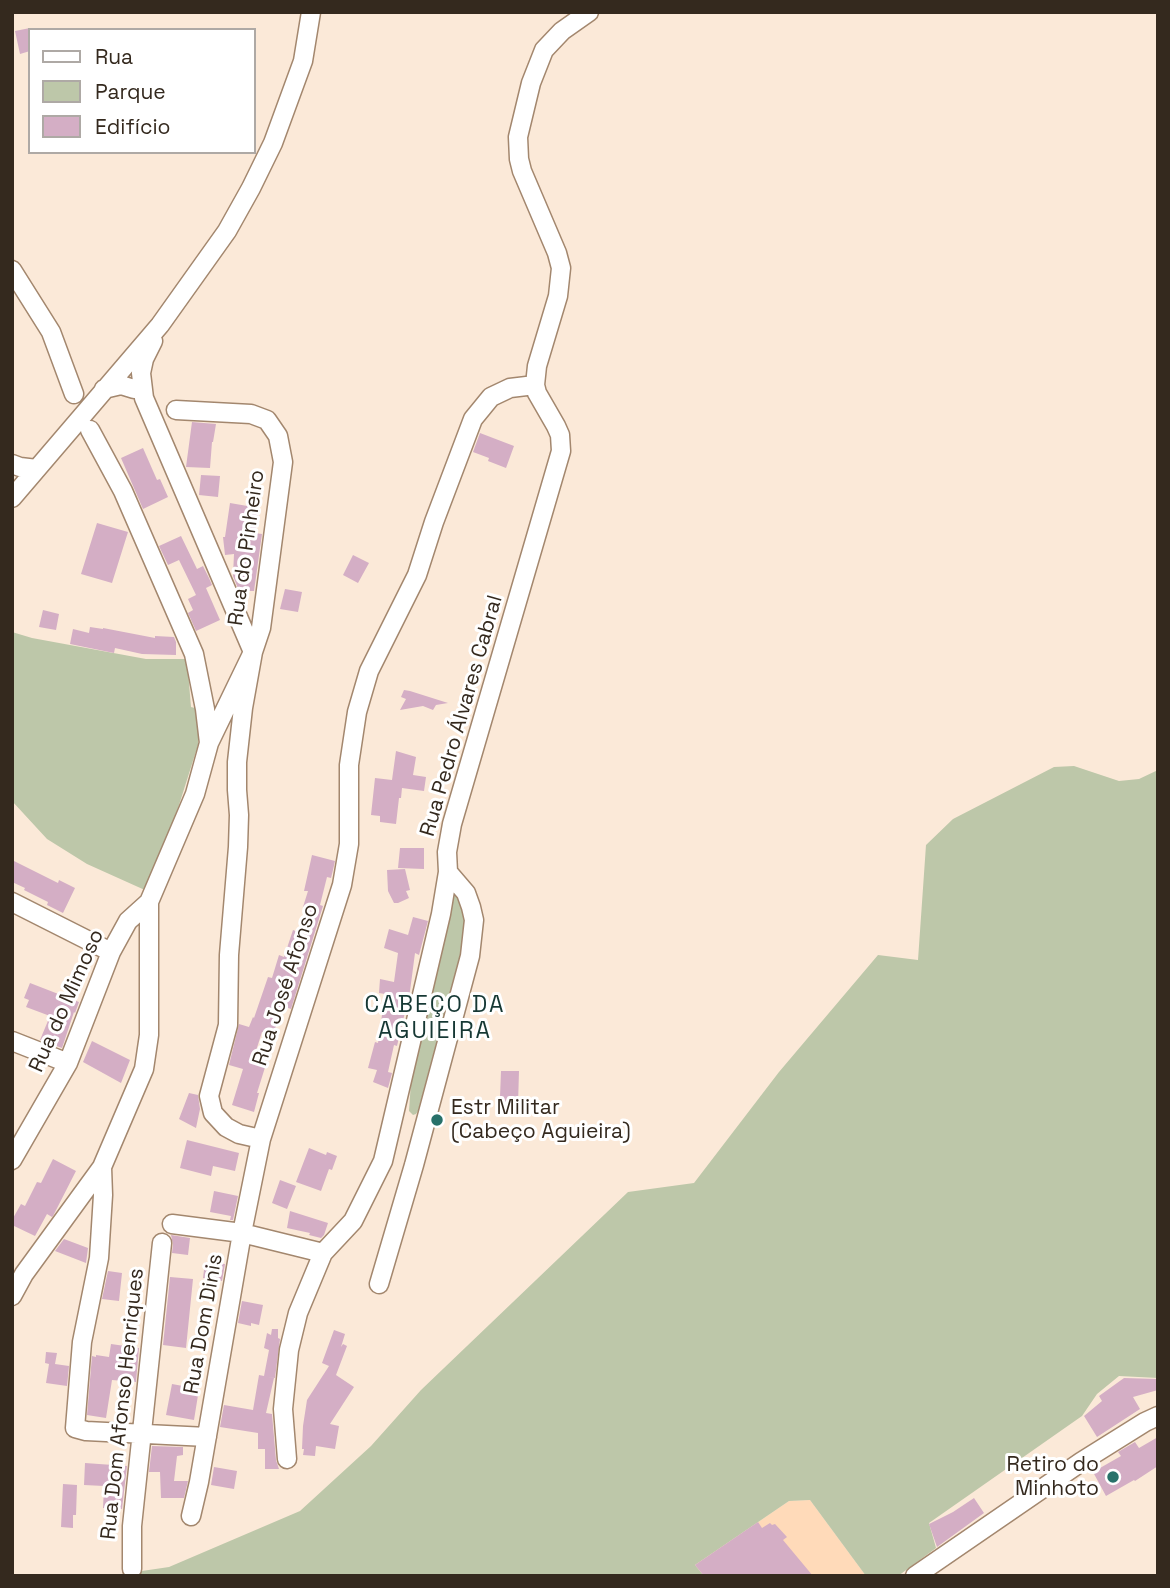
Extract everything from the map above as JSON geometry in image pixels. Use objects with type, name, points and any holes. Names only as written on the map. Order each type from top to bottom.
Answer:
[{"type":"street","points":[[303,61],[311,12]]},
{"type":"street","points":[[13,495],[160,325],[227,232],[273,143],[321,12]]},
{"type":"street","points":[[535,385],[537,366],[558,296],[561,268],[522,171],[518,137],[531,83],[544,51],[562,31],[589,12]]},
{"type":"street","points":[[12,270],[51,332],[74,394]]},
{"type":"street","points":[[140,387],[144,359],[160,325]]},
{"type":"street","points":[[12,1296],[24,1274],[102,1167],[144,1069],[149,1035],[149,902],[195,794],[209,743],[253,652],[140,387],[134,367],[124,366]]},
{"type":"street","name":"Rua Pedro Álvares Cabral","points":[[286,1459],[283,1409],[289,1350],[298,1313],[323,1253],[353,1220],[383,1161],[441,914],[452,824],[561,451],[556,426],[535,385]]},
{"type":"street","name":"Rua José Afonso","points":[[253,652],[237,762],[238,847],[229,955],[228,1025],[209,1096],[213,1113],[226,1127],[239,1134],[261,1139],[342,885],[349,844],[349,765],[356,712],[369,671],[417,575],[472,419],[491,397],[510,388],[535,385]]},
{"type":"street","points":[[104,389],[140,387]]},
{"type":"street","name":"Rua do Pinheiro","points":[[176,410],[251,414],[267,420],[278,436],[283,462],[261,628],[253,652]]},
{"type":"street","points":[[90,430],[123,491],[194,654],[209,743]]},
{"type":"street","points":[[12,464],[37,469]]},
{"type":"street","points":[[379,1284],[470,956],[474,920],[471,907],[466,894],[448,872]]},
{"type":"street","points":[[12,902],[111,952]]},
{"type":"street","name":"Rua do Mimoso","points":[[12,1160],[68,1062],[111,952],[128,921],[149,902]]},
{"type":"street","points":[[12,1041],[68,1062]]},
{"type":"street","points":[[391,1130],[421,1138]]},
{"type":"street","name":"Rua Dom Dinis","points":[[191,1516],[261,1139]]},
{"type":"street","points":[[102,1167],[99,1258],[82,1342],[75,1428],[86,1431],[207,1437]]},
{"type":"street","points":[[172,1224],[242,1233],[323,1253]]},
{"type":"street","name":"Rua Dom Afonso Henriques","points":[[132,1569],[132,1526],[162,1243]]},
{"type":"street","points":[[915,1576],[1081,1462],[1158,1416]]},
{"type":"shaded area","points":[[810,1500],[866,1576],[704,1576],[695,1565],[789,1501]]},
{"type":"green space","points":[[12,632],[146,659],[187,659],[191,707],[199,709],[198,745],[147,891],[87,864],[47,839],[12,801]]},
{"type":"green space","points":[[1074,766],[1119,781],[1139,779],[1158,770],[1158,1378],[1119,1376],[1097,1394],[1082,1416],[929,1523],[936,1548],[898,1576],[866,1576],[810,1500],[789,1501],[695,1565],[704,1576],[108,1576],[169,1567],[300,1511],[371,1446],[421,1390],[628,1192],[694,1183],[779,1072],[878,955],[918,960],[926,845],[953,819],[1054,767]]},
{"type":"green space","points":[[454,892],[457,893],[465,913],[461,951],[418,1111],[413,1115],[409,1111],[411,1082]]},
{"type":"building","points":[[28,28],[28,52],[20,54],[15,31]]},
{"type":"building","points":[[192,422],[216,424],[210,468],[186,467]]},
{"type":"building","points":[[480,433],[514,446],[506,468],[473,452]]},
{"type":"building","points":[[143,448],[168,497],[143,509],[121,458]]},
{"type":"building","points":[[201,475],[220,476],[218,497],[199,495]]},
{"type":"building","points":[[230,503],[259,508],[255,533],[262,534],[254,591],[239,591],[233,576],[234,554],[225,555],[223,537]]},
{"type":"building","points":[[97,523],[128,532],[112,583],[81,574]]},
{"type":"building","points":[[181,536],[197,569],[203,566],[209,578],[212,585],[206,588],[220,620],[196,631],[188,613],[193,610],[188,599],[196,595],[179,560],[168,565],[159,546]]},
{"type":"building","points":[[353,555],[369,563],[358,583],[343,575]]},
{"type":"building","points":[[285,589],[302,592],[298,612],[280,609]]},
{"type":"building","points":[[43,610],[59,614],[56,630],[39,627]]},
{"type":"building","points":[[90,627],[155,638],[174,637],[176,655],[142,654],[115,648],[114,653],[70,644],[73,629],[89,633]]},
{"type":"building","points":[[404,690],[448,703],[436,705],[433,710],[423,706],[400,710],[406,699],[401,697]]},
{"type":"building","points":[[396,751],[416,757],[413,775],[426,777],[424,791],[402,788],[396,824],[380,822],[380,816],[371,815],[375,778],[392,780]]},
{"type":"building","points":[[400,848],[424,848],[424,869],[398,868]]},
{"type":"building","points":[[312,855],[335,861],[333,870],[331,878],[327,877],[320,905],[323,906],[291,1009],[283,1006],[273,1035],[262,1032],[254,1057],[267,1061],[254,1112],[232,1105],[243,1069],[229,1065],[239,1024],[249,1027],[268,977],[272,978],[279,955],[284,957],[293,930],[298,932],[306,908],[303,907],[308,891],[304,891]]},
{"type":"building","points":[[12,860],[58,883],[59,880],[75,888],[63,913],[12,882]]},
{"type":"building","points":[[405,869],[409,898],[394,903],[388,891],[387,870]]},
{"type":"building","points":[[413,917],[428,921],[419,955],[415,953],[410,991],[388,1072],[392,1073],[388,1088],[373,1082],[377,1070],[368,1068],[375,1042],[378,1043],[385,994],[379,993],[380,979],[394,982],[398,953],[384,948],[389,929],[408,935]]},
{"type":"building","points":[[30,983],[79,1002],[62,1048],[40,1040],[50,1016],[26,1007],[29,1000],[24,998]]},
{"type":"building","points":[[92,1041],[130,1060],[121,1083],[83,1062]]},
{"type":"building","points":[[501,1071],[519,1071],[518,1105],[513,1105],[513,1110],[497,1110]]},
{"type":"building","points":[[189,1093],[198,1095],[200,1109],[196,1128],[179,1119]]},
{"type":"building","points":[[187,1140],[239,1153],[235,1171],[213,1166],[211,1176],[180,1168]]},
{"type":"building","points":[[309,1148],[337,1156],[321,1191],[296,1182]]},
{"type":"building","points":[[53,1159],[76,1171],[53,1216],[47,1214],[35,1236],[12,1225],[12,1220],[21,1204],[25,1206],[37,1182],[41,1183]]},
{"type":"building","points":[[280,1180],[296,1186],[287,1209],[272,1203]]},
{"type":"building","points":[[214,1191],[238,1196],[233,1220],[230,1220],[231,1216],[210,1212]]},
{"type":"building","points":[[290,1211],[328,1223],[324,1235],[321,1238],[287,1228]]},
{"type":"building","points":[[171,1235],[190,1238],[188,1255],[172,1253]]},
{"type":"building","points":[[64,1239],[88,1248],[86,1263],[55,1251]]},
{"type":"building","points":[[205,1262],[225,1264],[222,1281],[203,1278]]},
{"type":"building","points":[[108,1271],[122,1273],[119,1301],[102,1299]]},
{"type":"building","points":[[170,1277],[193,1279],[186,1348],[163,1345]]},
{"type":"building","points":[[242,1301],[263,1305],[259,1325],[238,1323]]},
{"type":"building","points":[[272,1329],[278,1329],[280,1339],[275,1378],[267,1377],[274,1378],[266,1413],[272,1414],[279,1469],[265,1469],[265,1449],[258,1449],[258,1433],[220,1427],[224,1405],[253,1410],[259,1375],[264,1376],[269,1350],[264,1348],[267,1333],[271,1335]]},
{"type":"building","points":[[334,1330],[345,1334],[341,1347],[343,1344],[347,1346],[336,1375],[354,1387],[330,1424],[339,1426],[335,1449],[316,1446],[315,1456],[303,1455],[303,1426],[307,1400],[329,1366],[322,1363]]},
{"type":"building","points":[[111,1344],[139,1348],[136,1382],[112,1380],[106,1418],[87,1415],[92,1356],[109,1357]]},
{"type":"building","points":[[46,1352],[57,1353],[55,1364],[69,1366],[67,1386],[46,1383],[49,1364],[45,1363]]},
{"type":"building","points":[[1124,1378],[1158,1379],[1158,1390],[1133,1397],[1140,1409],[1097,1437],[1084,1416],[1102,1401],[1099,1396]]},
{"type":"building","points":[[172,1384],[199,1389],[194,1420],[166,1415]]},
{"type":"building","points":[[1158,1437],[1158,1466],[1106,1496],[1093,1472],[1121,1456],[1118,1452],[1135,1442],[1139,1448]]},
{"type":"building","points":[[152,1446],[183,1447],[183,1455],[177,1456],[174,1481],[188,1481],[184,1498],[161,1498],[160,1472],[149,1472]]},
{"type":"building","points":[[85,1463],[127,1466],[122,1509],[103,1508],[104,1486],[84,1485]]},
{"type":"building","points":[[214,1467],[237,1471],[234,1489],[211,1485]]},
{"type":"building","points":[[63,1484],[77,1485],[73,1528],[61,1527]]},
{"type":"building","points":[[974,1498],[984,1513],[937,1547],[929,1524]]},
{"type":"building","points":[[758,1522],[762,1528],[770,1523],[775,1524],[787,1537],[783,1540],[813,1576],[704,1576],[695,1565]]},
{"type":"place","name":"Estr Militar (Cabeço Aguieira)","points":[[437,1120]]},
{"type":"place","name":"Retiro do Minhoto","points":[[1113,1477]]},
{"type":"district","name":"CABEÇO DA AGUIEIRA","points":[[435,1019]]}]
